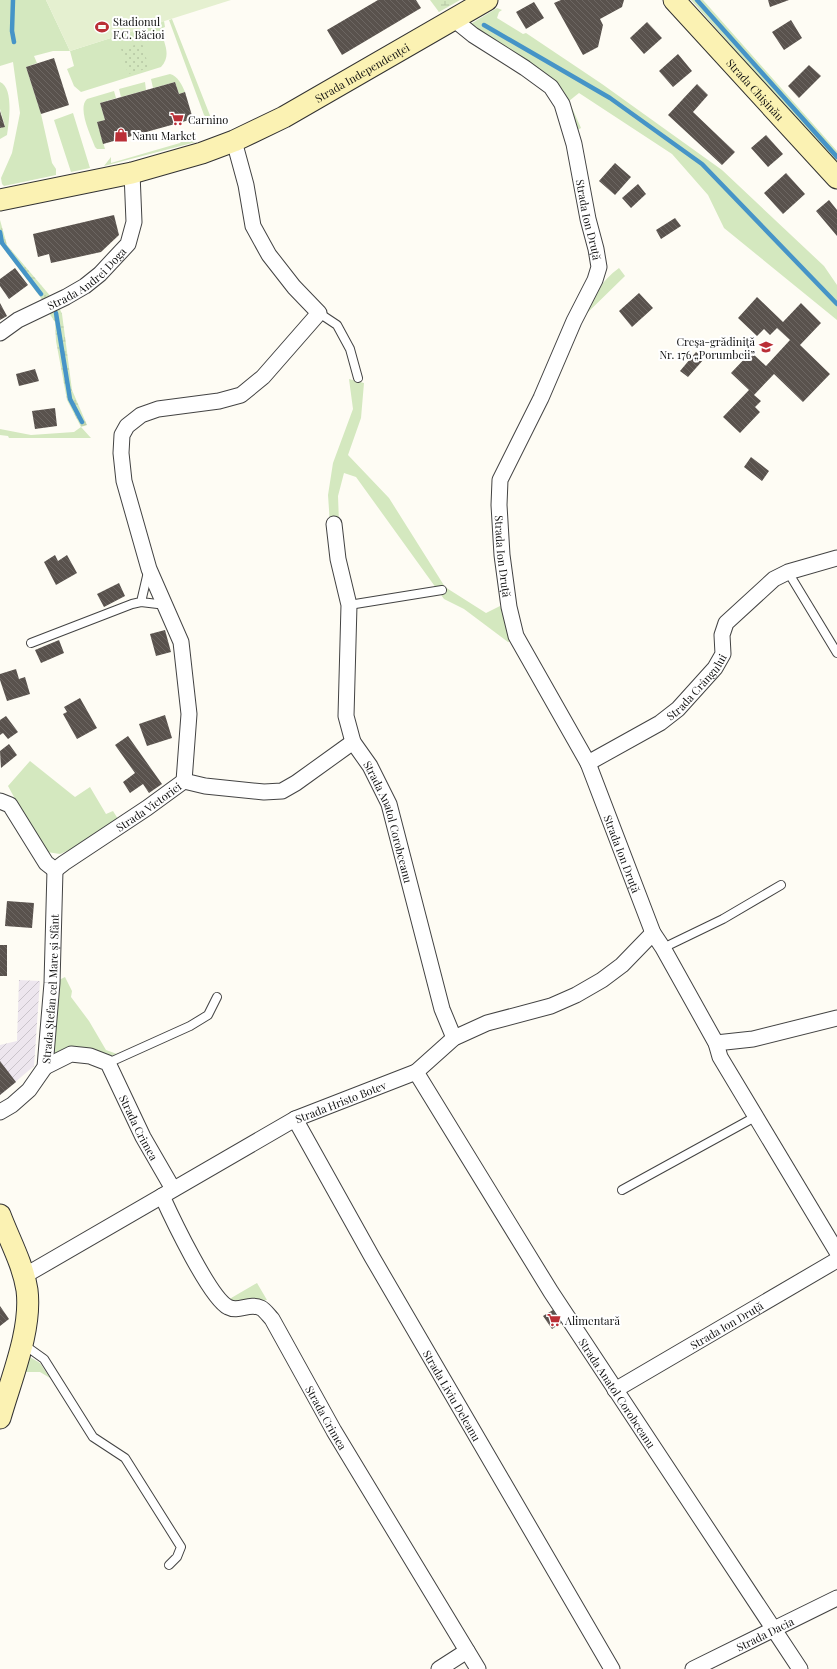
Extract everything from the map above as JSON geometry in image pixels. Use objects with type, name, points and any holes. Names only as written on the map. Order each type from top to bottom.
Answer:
[{"type":"main road","name":"Strada Independenței","points":[[0,200],[132,172],[202,153],[234,141],[284,117],[452,18],[487,0]]},
{"type":"main road","name":"Strada Chișinău","points":[[674,0],[837,178]]},
{"type":"main road","points":[[0,1215],[24,1276],[28,1308],[22,1343],[0,1418]]},
{"type":"street","name":"Strada Ion Druță","points":[[452,18],[473,35],[525,68],[551,87],[556,94],[566,115],[574,144],[599,267],[595,280],[574,321],[541,398],[500,480],[499,505],[508,607],[516,636],[588,764],[653,933],[663,948],[716,1043],[720,1057],[754,1117],[837,1252]]},
{"type":"street","points":[[184,781],[188,714],[181,642],[149,569],[124,481],[121,452],[122,435],[127,426],[141,415],[158,409],[219,401],[241,395],[263,377],[319,313],[294,287],[269,255],[253,226],[246,185],[234,141]]},
{"type":"street","name":"Strada Andrei Doga","points":[[0,333],[18,320],[66,297],[85,286],[100,274],[128,244],[134,222],[132,172]]},
{"type":"street","name":"Strada Anatol Corobceanu","points":[[334,524],[338,559],[349,605],[346,716],[353,742],[370,766],[389,804],[442,1009],[454,1038]]},
{"type":"street","name":"Strada Crângului","points":[[588,764],[660,723],[678,710],[715,668],[723,654],[722,635],[726,623],[774,579],[788,572],[837,558]]},
{"type":"street","name":"Strada Victoriei","points":[[56,870],[184,781],[205,786],[264,792],[282,791],[296,783],[353,742]]},
{"type":"street","points":[[0,800],[10,804],[46,863],[56,870]]},
{"type":"street","name":"Strada Ștefan cel Mare și Sfânt","points":[[0,1112],[12,1106],[29,1090],[45,1067],[52,983],[56,870]]},
{"type":"street","name":"Strada Hristo Botev","points":[[24,1276],[295,1119],[416,1072],[454,1038],[487,1023],[551,1006],[576,995],[602,980],[622,965],[653,933]]},
{"type":"street","points":[[716,1043],[753,1039],[837,1018]]},
{"type":"street","points":[[45,1067],[71,1054],[90,1056],[108,1063]]},
{"type":"street","name":"Strada Crimea","points":[[108,1063],[143,1137],[167,1193],[181,1236],[213,1292],[227,1307],[236,1310],[251,1306],[261,1308],[272,1319],[334,1431],[478,1669]]},
{"type":"street","name":"Strada Anatol Corobceanu","points":[[416,1072],[551,1292],[800,1669]]},
{"type":"street","name":"Strada Liviu Deleanu","points":[[295,1119],[372,1257],[612,1669]]},
{"type":"street","name":"Strada Ion Druță","points":[[615,1390],[837,1260]]},
{"type":"street","name":"Strada Dacia","points":[[693,1669],[773,1628],[837,1598]]},
{"type":"street","points":[[439,1669],[467,1651]]},
{"type":"lane","points":[[319,313],[337,325],[350,349],[358,378]]},
{"type":"lane","points":[[141,602],[149,569]]},
{"type":"lane","points":[[788,572],[837,653]]},
{"type":"lane","points":[[349,605],[442,590]]},
{"type":"lane","points":[[31,643],[141,602],[166,605]]},
{"type":"lane","points":[[663,948],[723,918],[781,885]]},
{"type":"lane","points":[[108,1063],[190,1026],[208,1015],[217,997]]},
{"type":"lane","points":[[622,1190],[754,1117]]},
{"type":"lane","points":[[22,1343],[44,1359],[93,1437],[125,1458],[181,1547],[177,1557],[169,1564]]},
{"type":"shaded area","points":[[19,980],[40,981],[34,1066],[0,1095],[0,1045],[17,1041]]},
{"type":"green space","points":[[0,0],[46,0],[70,51],[53,51],[34,56],[37,63],[26,67],[41,114],[52,163],[56,169],[56,175],[4,186],[1,178],[12,153],[20,113],[13,62],[0,66]]},
{"type":"green space","name":"Stadionul F.C. Băcioi","points":[[46,0],[231,0],[70,51]]},
{"type":"green space","points":[[430,0],[460,0],[439,12]]},
{"type":"green space","points":[[691,0],[703,0],[837,151],[837,166]]},
{"type":"green space","points":[[497,8],[502,10],[499,12],[497,18],[523,34],[526,33],[602,84],[722,170],[824,266],[837,285],[837,320],[724,228],[708,195],[672,154],[579,93],[569,101],[581,128],[577,130],[563,99],[469,25]]},
{"type":"green space","points":[[172,19],[211,118],[207,118],[204,115],[169,20]]},
{"type":"green space","points":[[164,21],[165,27],[160,29],[167,53],[161,67],[81,92],[74,86],[67,69],[74,66],[70,51]]},
{"type":"green space","points":[[142,43],[149,68],[128,74],[121,49]]},
{"type":"green space","points":[[170,74],[177,79],[185,92],[179,94],[175,82],[153,88],[151,79]]},
{"type":"green space","points":[[0,82],[4,85],[7,91],[10,106],[7,135],[0,139],[0,128],[5,126],[0,109]]},
{"type":"green space","points":[[145,82],[146,90],[121,97],[119,89]]},
{"type":"green space","points":[[114,91],[116,98],[100,103],[105,120],[97,122],[105,149],[97,149],[88,129],[84,115],[84,103],[87,99]]},
{"type":"green space","points":[[73,113],[90,168],[71,172],[54,120]]},
{"type":"green space","points":[[187,134],[196,142],[104,166],[111,157],[111,163],[180,143]]},
{"type":"green space","points":[[0,220],[7,245],[52,298],[44,302],[0,244]]},
{"type":"green space","points":[[619,268],[625,276],[582,318],[602,284]]},
{"type":"green space","points":[[58,305],[62,314],[72,390],[87,425],[81,427],[67,400],[56,341],[55,322],[47,310]]},
{"type":"green space","points":[[349,379],[364,383],[361,418],[348,455],[389,498],[445,587],[486,613],[500,606],[513,641],[508,642],[464,609],[444,599],[356,477],[344,473],[338,496],[339,523],[330,524],[328,495],[333,463],[353,409]]},
{"type":"green space","points":[[81,427],[91,438],[9,438],[8,436],[0,435],[0,429],[31,435],[74,432]]},
{"type":"green space","points":[[30,761],[75,797],[90,787],[106,814],[113,811],[118,819],[85,843],[60,854],[47,852],[39,843],[8,786]]},
{"type":"green space","points":[[65,977],[72,991],[71,997],[89,1021],[106,1050],[117,1054],[106,1058],[52,1056],[57,981]]},
{"type":"green space","points":[[257,1283],[267,1300],[232,1304],[226,1301]]},
{"type":"green space","points":[[28,1356],[40,1363],[50,1378],[40,1372],[23,1372]]},
{"type":"building","points":[[378,0],[416,0],[421,8],[342,55],[327,30]]},
{"type":"building","points":[[561,0],[624,0],[622,7],[600,19],[603,25],[598,47],[583,55],[554,3]]},
{"type":"building","points":[[768,0],[789,0],[770,7]]},
{"type":"building","points":[[534,2],[544,18],[526,29],[516,12]]},
{"type":"building","points":[[791,20],[802,38],[784,50],[772,32]]},
{"type":"building","points":[[647,22],[662,38],[644,54],[630,38]]},
{"type":"building","points":[[678,54],[692,71],[673,87],[659,71]]},
{"type":"building","points":[[54,58],[69,105],[41,114],[26,67]]},
{"type":"building","points":[[809,65],[821,76],[799,98],[788,86]]},
{"type":"building","points":[[175,82],[179,94],[185,92],[193,119],[103,144],[97,122],[105,120],[100,103]]},
{"type":"building","points":[[697,84],[708,95],[693,112],[735,152],[722,165],[668,115]]},
{"type":"building","points":[[0,111],[5,127],[0,128]]},
{"type":"building","points":[[766,135],[783,154],[768,167],[751,148]]},
{"type":"building","points":[[615,163],[631,177],[615,195],[599,181]]},
{"type":"building","points":[[786,173],[805,194],[783,214],[764,193]]},
{"type":"building","points":[[638,184],[646,194],[631,208],[622,198]]},
{"type":"building","points":[[829,200],[837,210],[837,236],[816,211]]},
{"type":"building","points":[[114,215],[119,235],[101,252],[51,263],[49,254],[38,257],[33,234]]},
{"type":"building","points":[[675,218],[681,226],[661,239],[656,230]]},
{"type":"building","points":[[15,268],[28,285],[9,299],[0,286],[0,279]]},
{"type":"building","points":[[639,293],[653,308],[632,327],[619,311]]},
{"type":"building","points":[[757,297],[783,322],[801,303],[821,323],[800,345],[830,374],[803,402],[774,374],[754,395],[761,401],[755,407],[760,412],[740,433],[723,417],[749,390],[731,373],[751,352],[766,366],[790,340],[777,328],[770,335],[764,329],[757,336],[738,318]]},
{"type":"building","points":[[0,303],[7,316],[0,320]]},
{"type":"building","points":[[696,352],[704,359],[688,377],[680,371]]},
{"type":"building","points":[[35,369],[39,381],[19,386],[16,374]]},
{"type":"building","points":[[55,408],[57,426],[35,429],[32,411]]},
{"type":"building","points":[[751,457],[769,471],[762,481],[744,467]]},
{"type":"building","points":[[55,555],[58,561],[67,555],[77,573],[56,585],[44,562]]},
{"type":"building","points":[[119,583],[125,596],[104,607],[97,594]]},
{"type":"building","points":[[165,630],[171,652],[156,656],[150,634]]},
{"type":"building","points":[[59,640],[64,653],[41,663],[35,650]]},
{"type":"building","points":[[16,669],[19,679],[25,677],[30,694],[7,701],[0,680],[0,674]]},
{"type":"building","points":[[80,698],[97,728],[77,739],[63,714],[67,712],[64,707]]},
{"type":"building","points":[[165,715],[172,738],[147,746],[139,724]]},
{"type":"building","points":[[6,716],[18,732],[8,739],[3,733],[0,735],[0,720]]},
{"type":"building","points":[[128,736],[162,784],[149,793],[143,784],[130,793],[123,782],[135,773],[115,745]]},
{"type":"building","points":[[9,744],[17,755],[1,768],[0,751]]},
{"type":"building","points":[[7,901],[34,903],[32,928],[5,926]]},
{"type":"building","points":[[0,945],[7,945],[7,976],[0,976]]},
{"type":"building","points":[[0,1061],[16,1082],[0,1095]]},
{"type":"building","points":[[0,1306],[9,1319],[0,1326]]},
{"type":"building","points":[[553,1310],[561,1323],[552,1329],[543,1316]]},
{"type":"waterway","points":[[13,0],[12,31],[14,42]]},
{"type":"waterway","points":[[697,0],[837,157]]},
{"type":"waterway","points":[[484,25],[610,98],[702,164],[837,304]]},
{"type":"waterway","points":[[0,232],[2,243],[41,294]]},
{"type":"waterway","points":[[56,313],[70,399],[82,422]]},
{"type":"place","name":"Stadionul F.C. Băcioi","points":[[102,27]]},
{"type":"place","name":"Carnino","points":[[177,119]]},
{"type":"place","name":"Nanu Market","points":[[121,135]]},
{"type":"place","name":"Creşa-grădiniţă Nr. 176 „Porumbeii”","points":[[766,347]]},
{"type":"place","name":"Alimentară","points":[[554,1320]]}]
